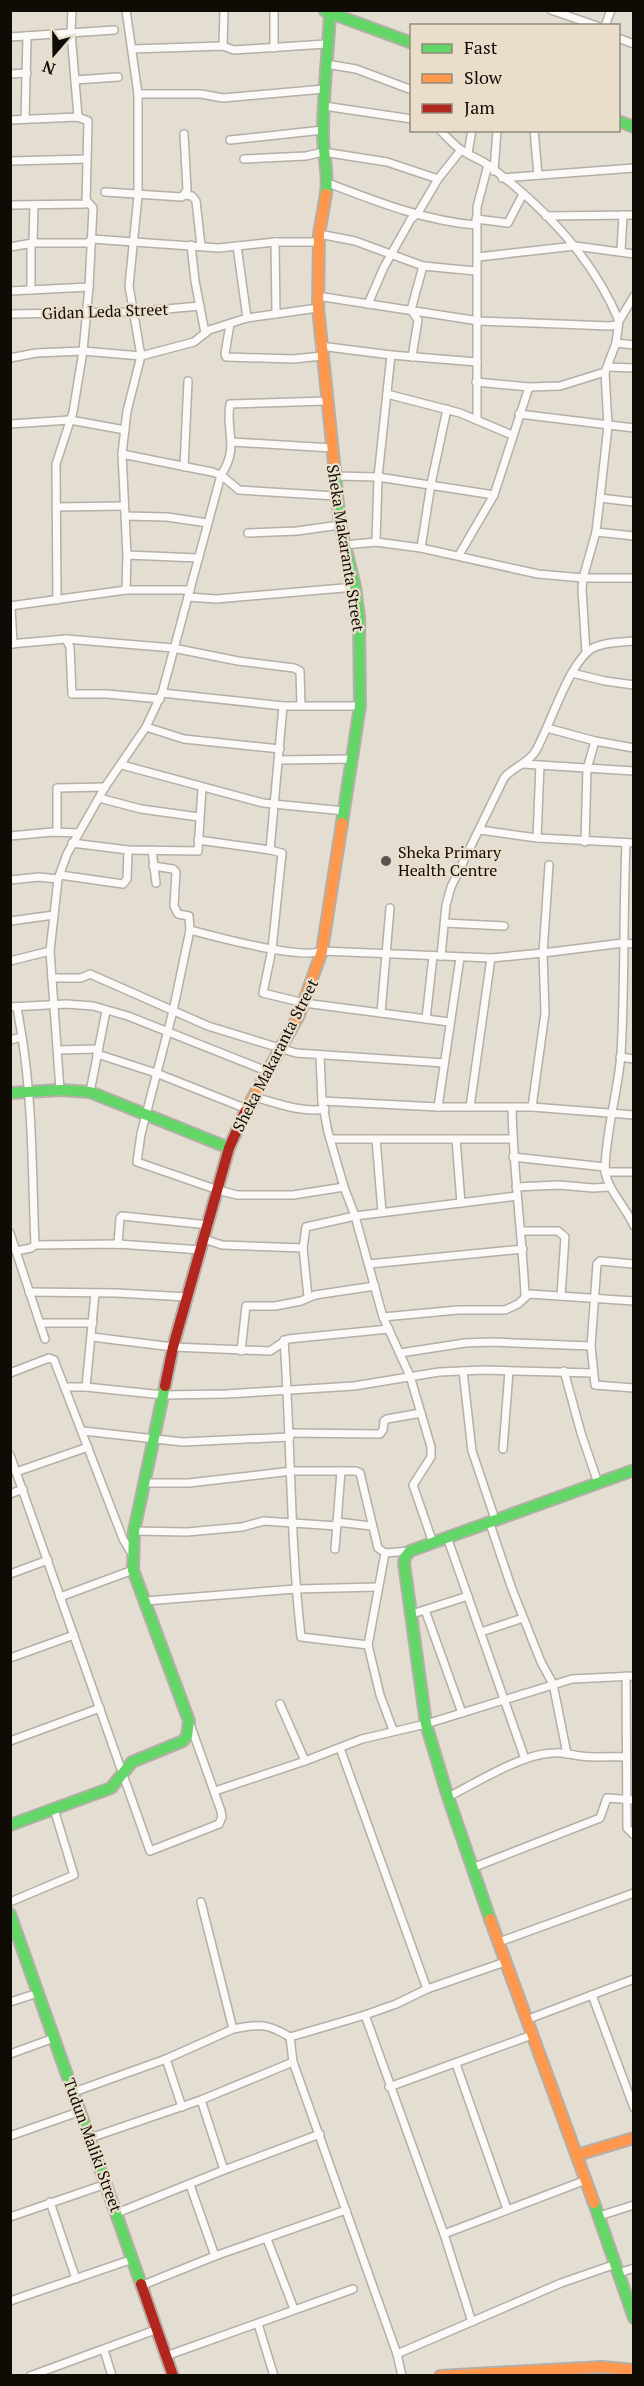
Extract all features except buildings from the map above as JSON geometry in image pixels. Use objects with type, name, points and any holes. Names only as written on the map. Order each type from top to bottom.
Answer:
[{"type":"street","points":[[72,10],[71,33],[78,117]]},
{"type":"street","points":[[126,10],[138,94],[138,196],[129,275],[132,312],[141,356],[128,405],[122,454],[127,555],[126,590]]},
{"type":"street","points":[[224,10],[224,46]]},
{"type":"street","points":[[274,10],[274,48]]},
{"type":"street","points":[[551,10],[591,24]]},
{"type":"street","points":[[327,12],[410,43]]},
{"type":"street","name":"Sheka Makaranta Street","points":[[189,1721],[133,1570],[134,1531],[173,1347],[229,1148],[247,1109],[282,1048],[304,1003],[322,951],[360,706],[360,627],[355,588],[344,545],[336,496],[318,308],[319,238],[328,183],[323,152],[327,12]]},
{"type":"street","points":[[10,37],[114,30]]},
{"type":"street","points":[[25,119],[27,36]]},
{"type":"street","points":[[132,49],[224,46],[234,51],[326,44]]},
{"type":"street","points":[[326,64],[356,69],[409,89]]},
{"type":"street","points":[[10,74],[27,73]]},
{"type":"street","points":[[75,80],[118,77]]},
{"type":"street","points":[[138,94],[201,94],[223,98],[324,89]]},
{"type":"street","points":[[324,106],[410,118]]},
{"type":"street","points":[[10,120],[78,117],[88,121],[87,202],[93,208],[89,287],[83,351],[70,420],[56,464],[57,600]]},
{"type":"street","points":[[230,140],[323,130]]},
{"type":"street","points":[[442,132],[464,152],[491,168],[523,194],[575,246],[604,288],[619,321],[616,343],[607,369],[608,426],[596,531],[583,578],[582,605],[586,653]]},
{"type":"street","points":[[368,304],[372,291],[411,219],[418,213],[438,179],[464,152],[471,132]]},
{"type":"street","points":[[477,420],[479,321],[476,222],[478,198],[491,168],[496,132]]},
{"type":"street","points":[[534,132],[538,175]]},
{"type":"street","points":[[184,134],[187,190],[185,195]]},
{"type":"street","points":[[244,159],[306,156],[323,152],[387,162],[438,179]]},
{"type":"street","points":[[10,161],[87,159]]},
{"type":"street","points":[[502,178],[633,168]]},
{"type":"street","points":[[328,183],[387,206],[454,223],[508,223],[523,194]]},
{"type":"street","points":[[105,192],[138,196],[192,196],[196,201],[201,246]]},
{"type":"street","points":[[10,205],[85,204],[87,202]]},
{"type":"street","points":[[31,290],[34,205]]},
{"type":"street","points":[[621,251],[623,215]]},
{"type":"street","points":[[546,216],[633,216]]},
{"type":"street","points":[[10,247],[32,244],[87,243],[92,240],[237,246],[319,238],[355,241],[423,266],[476,271]]},
{"type":"street","points":[[275,242],[276,314]]},
{"type":"street","points":[[191,245],[205,333]]},
{"type":"street","points":[[237,246],[246,318]]},
{"type":"street","points":[[478,257],[575,246],[633,254]]},
{"type":"street","points":[[411,310],[423,266]]},
{"type":"street","points":[[10,291],[89,287]]},
{"type":"street","points":[[318,296],[479,321],[609,326],[616,325],[633,296]]},
{"type":"street","name":"Gidan Leda Street","points":[[10,314],[132,312],[200,306]]},
{"type":"street","points":[[10,358],[36,353],[83,351],[141,356],[194,342],[209,330],[246,318],[318,308]]},
{"type":"street","points":[[411,310],[418,320],[412,357]]},
{"type":"street","points":[[624,311],[633,311]]},
{"type":"street","points":[[230,324],[226,357],[293,359],[321,351],[477,362]]},
{"type":"street","points":[[616,343],[633,345]]},
{"type":"street","points":[[376,542],[378,477],[392,355]]},
{"type":"street","points":[[476,382],[529,387],[560,386],[607,369],[633,368]]},
{"type":"street","points":[[184,467],[188,381]]},
{"type":"street","points":[[459,555],[494,495],[529,387]]},
{"type":"street","points":[[387,394],[447,409],[512,435]]},
{"type":"street","points":[[60,1090],[59,1050],[50,951],[59,877],[72,843],[105,787],[146,727],[161,696],[232,442],[230,404],[327,401]]},
{"type":"street","points":[[421,548],[431,484],[447,409]]},
{"type":"street","points":[[519,414],[633,428]]},
{"type":"street","points":[[10,424],[70,420],[125,430]]},
{"type":"street","points":[[232,442],[332,448]]},
{"type":"street","points":[[122,454],[221,475],[239,490],[336,496]]},
{"type":"street","points":[[335,476],[378,477],[494,495]]},
{"type":"street","points":[[600,498],[633,502]]},
{"type":"street","points":[[56,507],[124,506]]},
{"type":"street","points":[[125,516],[167,517],[208,523]]},
{"type":"street","points":[[248,533],[297,531],[340,525]]},
{"type":"street","points":[[596,531],[633,536]]},
{"type":"street","points":[[344,545],[376,542],[421,548],[538,574],[583,578],[633,578]]},
{"type":"street","points":[[127,555],[198,558]]},
{"type":"street","points":[[301,706],[298,670],[173,648],[66,639],[12,644],[11,606],[126,590],[216,598],[355,588]]},
{"type":"street","points":[[66,639],[70,646],[72,694],[161,696],[284,706],[360,706]]},
{"type":"street","points":[[426,1019],[451,886],[504,778],[511,770],[532,757],[572,674],[586,653],[597,646],[633,640]]},
{"type":"street","points":[[572,674],[633,685]]},
{"type":"street","points":[[270,850],[284,706]]},
{"type":"street","points":[[146,727],[184,739],[280,749]]},
{"type":"street","points":[[547,728],[633,748]]},
{"type":"street","points":[[585,842],[587,769],[595,741]]},
{"type":"street","points":[[279,760],[353,759]]},
{"type":"street","points":[[523,764],[633,771]]},
{"type":"street","points":[[122,765],[202,788],[275,804],[345,811]]},
{"type":"street","points":[[537,838],[540,765]]},
{"type":"street","points":[[57,832],[57,788],[105,787]]},
{"type":"street","points":[[72,843],[128,850],[196,852],[198,851],[202,788]]},
{"type":"street","points":[[99,798],[141,809],[199,817]]},
{"type":"street","points":[[480,830],[537,838],[630,843],[623,943],[624,983],[620,1057],[605,1170],[609,1186],[630,1210],[633,1226]]},
{"type":"street","points":[[10,836],[57,832],[79,833]]},
{"type":"street","points":[[198,840],[282,853],[272,949],[263,993],[304,1003],[449,1022]]},
{"type":"street","points":[[10,880],[59,877],[123,884],[127,879],[128,850]]},
{"type":"street","points":[[152,850],[156,883]]},
{"type":"street","points":[[532,1107],[545,1013],[543,953],[549,865]]},
{"type":"street","points":[[153,866],[175,870],[174,906],[178,914],[189,916],[190,930],[137,1162],[237,1195],[293,1195],[344,1187]]},
{"type":"street","points":[[381,1013],[390,908]]},
{"type":"street","points":[[10,921],[54,915]]},
{"type":"street","points":[[445,924],[504,926]]},
{"type":"street","points":[[190,930],[272,949],[310,953],[322,951],[491,958],[623,943],[633,944]]},
{"type":"street","points":[[10,961],[50,951]]},
{"type":"street","points":[[438,1107],[460,957]]},
{"type":"street","points":[[470,1107],[491,958]]},
{"type":"street","points":[[52,978],[81,978],[90,974],[219,1030],[282,1048],[320,1056],[444,1063]]},
{"type":"street","points":[[35,1245],[29,1090],[22,1037],[14,1007],[76,1004],[93,1006],[128,1016],[269,1072]]},
{"type":"street","points":[[90,1092],[106,1011]]},
{"type":"street","points":[[10,1040],[22,1037]]},
{"type":"street","points":[[59,1050],[97,1052],[247,1109]]},
{"type":"street","points":[[320,1056],[324,1105],[330,1139],[355,1216],[383,1317],[410,1376],[431,1447],[430,1457],[413,1485],[433,1543]]},
{"type":"street","points":[[620,1057],[633,1059]]},
{"type":"street","points":[[10,1093],[29,1090],[90,1092],[229,1148]]},
{"type":"street","points":[[254,1096],[284,1106],[312,1110],[324,1105],[532,1107],[633,1115]]},
{"type":"street","points":[[383,1317],[458,1310],[505,1310],[518,1304],[525,1295],[523,1249],[513,1157],[512,1107]]},
{"type":"street","points":[[330,1139],[513,1139]]},
{"type":"street","points":[[376,1139],[382,1212]]},
{"type":"street","points":[[456,1139],[461,1203]]},
{"type":"street","points":[[513,1157],[633,1172]]},
{"type":"street","points":[[516,1187],[559,1185],[593,1188],[609,1186]]},
{"type":"street","points":[[308,1297],[303,1248],[306,1227],[382,1212],[517,1196]]},
{"type":"street","points":[[118,1244],[122,1216],[208,1225]]},
{"type":"street","points":[[521,1231],[558,1231],[565,1237],[561,1296]]},
{"type":"street","points":[[10,1233],[45,1339]]},
{"type":"street","points":[[16,1251],[32,1248],[35,1245],[118,1244],[303,1248]]},
{"type":"street","points":[[369,1264],[523,1249]]},
{"type":"street","points":[[633,1264],[600,1261],[596,1267],[591,1346],[595,1385],[633,1388]]},
{"type":"street","points":[[242,1351],[245,1307],[275,1306],[301,1301],[308,1297],[375,1286]]},
{"type":"street","points":[[29,1292],[187,1297]]},
{"type":"street","points":[[86,1387],[96,1293]]},
{"type":"street","points":[[525,1295],[633,1301]]},
{"type":"street","points":[[40,1323],[93,1323]]},
{"type":"street","points":[[92,1336],[173,1347],[270,1351],[284,1340],[389,1329]]},
{"type":"street","points":[[284,1340],[296,1589],[302,1639],[368,1645]]},
{"type":"street","points":[[400,1353],[465,1343],[492,1342],[591,1346]]},
{"type":"street","points":[[10,1373],[51,1358],[83,1431],[123,1539],[132,1554]]},
{"type":"street","points":[[65,1387],[163,1395],[287,1391],[362,1385],[410,1376],[463,1371],[593,1373]]},
{"type":"street","points":[[463,1371],[472,1450],[523,1618],[541,1662],[553,1684],[567,1754]]},
{"type":"street","points":[[502,1449],[509,1371]]},
{"type":"street","points":[[564,1371],[580,1433],[598,1483]]},
{"type":"street","points":[[83,1431],[154,1439],[202,1441],[290,1435],[381,1434],[384,1421],[387,1419],[422,1413]]},
{"type":"street","points":[[16,1472],[88,1447]]},
{"type":"street","points":[[10,1455],[150,1851],[219,1824],[221,1811],[189,1721]]},
{"type":"street","points":[[144,1483],[189,1483],[292,1471],[356,1471],[360,1473],[378,1548],[385,1553],[410,1551],[633,1470]]},
{"type":"street","points":[[335,1550],[341,1471]]},
{"type":"street","points":[[10,1494],[23,1489]]},
{"type":"street","points":[[134,1531],[187,1532],[242,1527],[264,1521],[371,1526]]},
{"type":"street","points":[[447,1537],[506,1699],[525,1759]]},
{"type":"street","points":[[410,1551],[404,1563],[426,1724],[472,1868],[599,2216],[633,2318]]},
{"type":"street","points":[[385,1553],[368,1645],[380,1695],[393,1730]]},
{"type":"street","points":[[10,1574],[48,1560]]},
{"type":"street","points":[[60,1597],[133,1570]]},
{"type":"street","points":[[145,1601],[296,1589],[377,1587]]},
{"type":"street","points":[[412,1614],[468,1596]]},
{"type":"street","points":[[424,1610],[462,1713]]},
{"type":"street","points":[[481,1632],[523,1618]]},
{"type":"street","points":[[10,1658],[74,1635]]},
{"type":"street","points":[[215,1791],[393,1730],[426,1724],[572,1678],[629,1676],[627,1757],[630,1800],[627,1828],[633,1835]]},
{"type":"street","points":[[280,1704],[305,1761]]},
{"type":"street","points":[[10,1741],[100,1708]]},
{"type":"street","points":[[10,1825],[111,1788],[117,1784],[123,1771],[132,1762],[186,1739],[189,1721]]},
{"type":"street","points":[[340,1748],[428,1989]]},
{"type":"street","points":[[448,1797],[525,1759],[553,1752],[583,1756],[627,1757]]},
{"type":"street","points":[[472,1868],[600,1818],[607,1798],[630,1800]]},
{"type":"street","points":[[10,1902],[74,1875],[54,1809]]},
{"type":"street","points":[[499,1942],[633,1893]]},
{"type":"street","points":[[201,1902],[233,2029]]},
{"type":"street","name":"Tudun Maliki Street","points":[[10,1914],[143,2285],[173,2376]]},
{"type":"street","points":[[74,2092],[166,2059],[233,2029],[254,2026],[273,2027],[290,2037],[365,2015],[428,1989],[505,1962]]},
{"type":"street","points":[[526,2020],[633,1979]]},
{"type":"street","points":[[10,2002],[38,1993]]},
{"type":"street","points":[[592,1995],[633,2108]]},
{"type":"street","points":[[365,2015],[389,2087],[444,2234],[472,2322]]},
{"type":"street","points":[[389,2087],[532,2035]]},
{"type":"street","points":[[290,2037],[293,2062],[398,2354],[402,2376]]},
{"type":"street","points":[[10,2054],[54,2038]]},
{"type":"street","points":[[166,2059],[182,2107]]},
{"type":"street","points":[[90,2138],[201,2100],[293,2062]]},
{"type":"street","points":[[456,2064],[507,2209]]},
{"type":"street","points":[[201,2100],[224,2170]]},
{"type":"street","points":[[10,2136],[81,2111]]},
{"type":"street","points":[[117,2213],[320,2134]]},
{"type":"street","points":[[577,2155],[633,2138]]},
{"type":"street","points":[[444,2234],[586,2180]]},
{"type":"street","points":[[10,2217],[106,2184]]},
{"type":"street","points":[[190,2185],[215,2256]]},
{"type":"street","points":[[50,2202],[76,2278]]},
{"type":"street","points":[[599,2216],[633,2205]]},
{"type":"street","points":[[143,2285],[215,2256],[346,2210]]},
{"type":"street","points":[[267,2238],[294,2309]]},
{"type":"street","points":[[10,2301],[133,2259]]},
{"type":"street","points":[[398,2354],[561,2283],[617,2269],[633,2268]]},
{"type":"street","points":[[166,2356],[353,2289]]},
{"type":"street","points":[[258,2324],[274,2376]]},
{"type":"street","points":[[30,2376],[50,2372],[158,2329]]},
{"type":"street","points":[[104,2350],[112,2376]]},
{"type":"street","points":[[440,2376],[602,2367],[633,2370]]},
{"type":"traffic: fast","points":[[325,11],[410,42]]},
{"type":"traffic: fast","points":[[326,194],[323,119],[330,13]]},
{"type":"traffic: fast","points":[[620,122],[634,127]]},
{"type":"traffic: fast","points":[[334,463],[340,525],[355,587],[359,617],[360,706],[342,823]]},
{"type":"traffic: fast","points":[[10,1093],[60,1090],[90,1092],[229,1148]]},
{"type":"traffic: fast","points":[[10,1825],[111,1788],[132,1762],[183,1741],[187,1736],[189,1721],[133,1570],[134,1531],[165,1386]]},
{"type":"traffic: fast","points":[[490,1919],[448,1797],[426,1724],[405,1557],[410,1551],[634,1470]]},
{"type":"traffic: fast","points":[[10,1914],[141,2284]]},
{"type":"traffic: fast","points":[[594,2203],[634,2318]]},
{"type":"traffic: slow","points":[[326,194],[319,234],[318,308],[334,463]]},
{"type":"traffic: slow","points":[[245,1112],[299,1015],[322,951],[342,823]]},
{"type":"traffic: slow","points":[[490,1919],[594,2203]]},
{"type":"traffic: slow","points":[[577,2155],[634,2138]]},
{"type":"traffic: slow","points":[[440,2376],[602,2367],[634,2370]]},
{"type":"traffic: jam","points":[[165,1386],[173,1347],[229,1148],[245,1112]]},
{"type":"traffic: jam","points":[[141,2284],[173,2376]]},
{"type":"place","name":"Sheka Primary Health Centre","points":[[386,861]]}]
